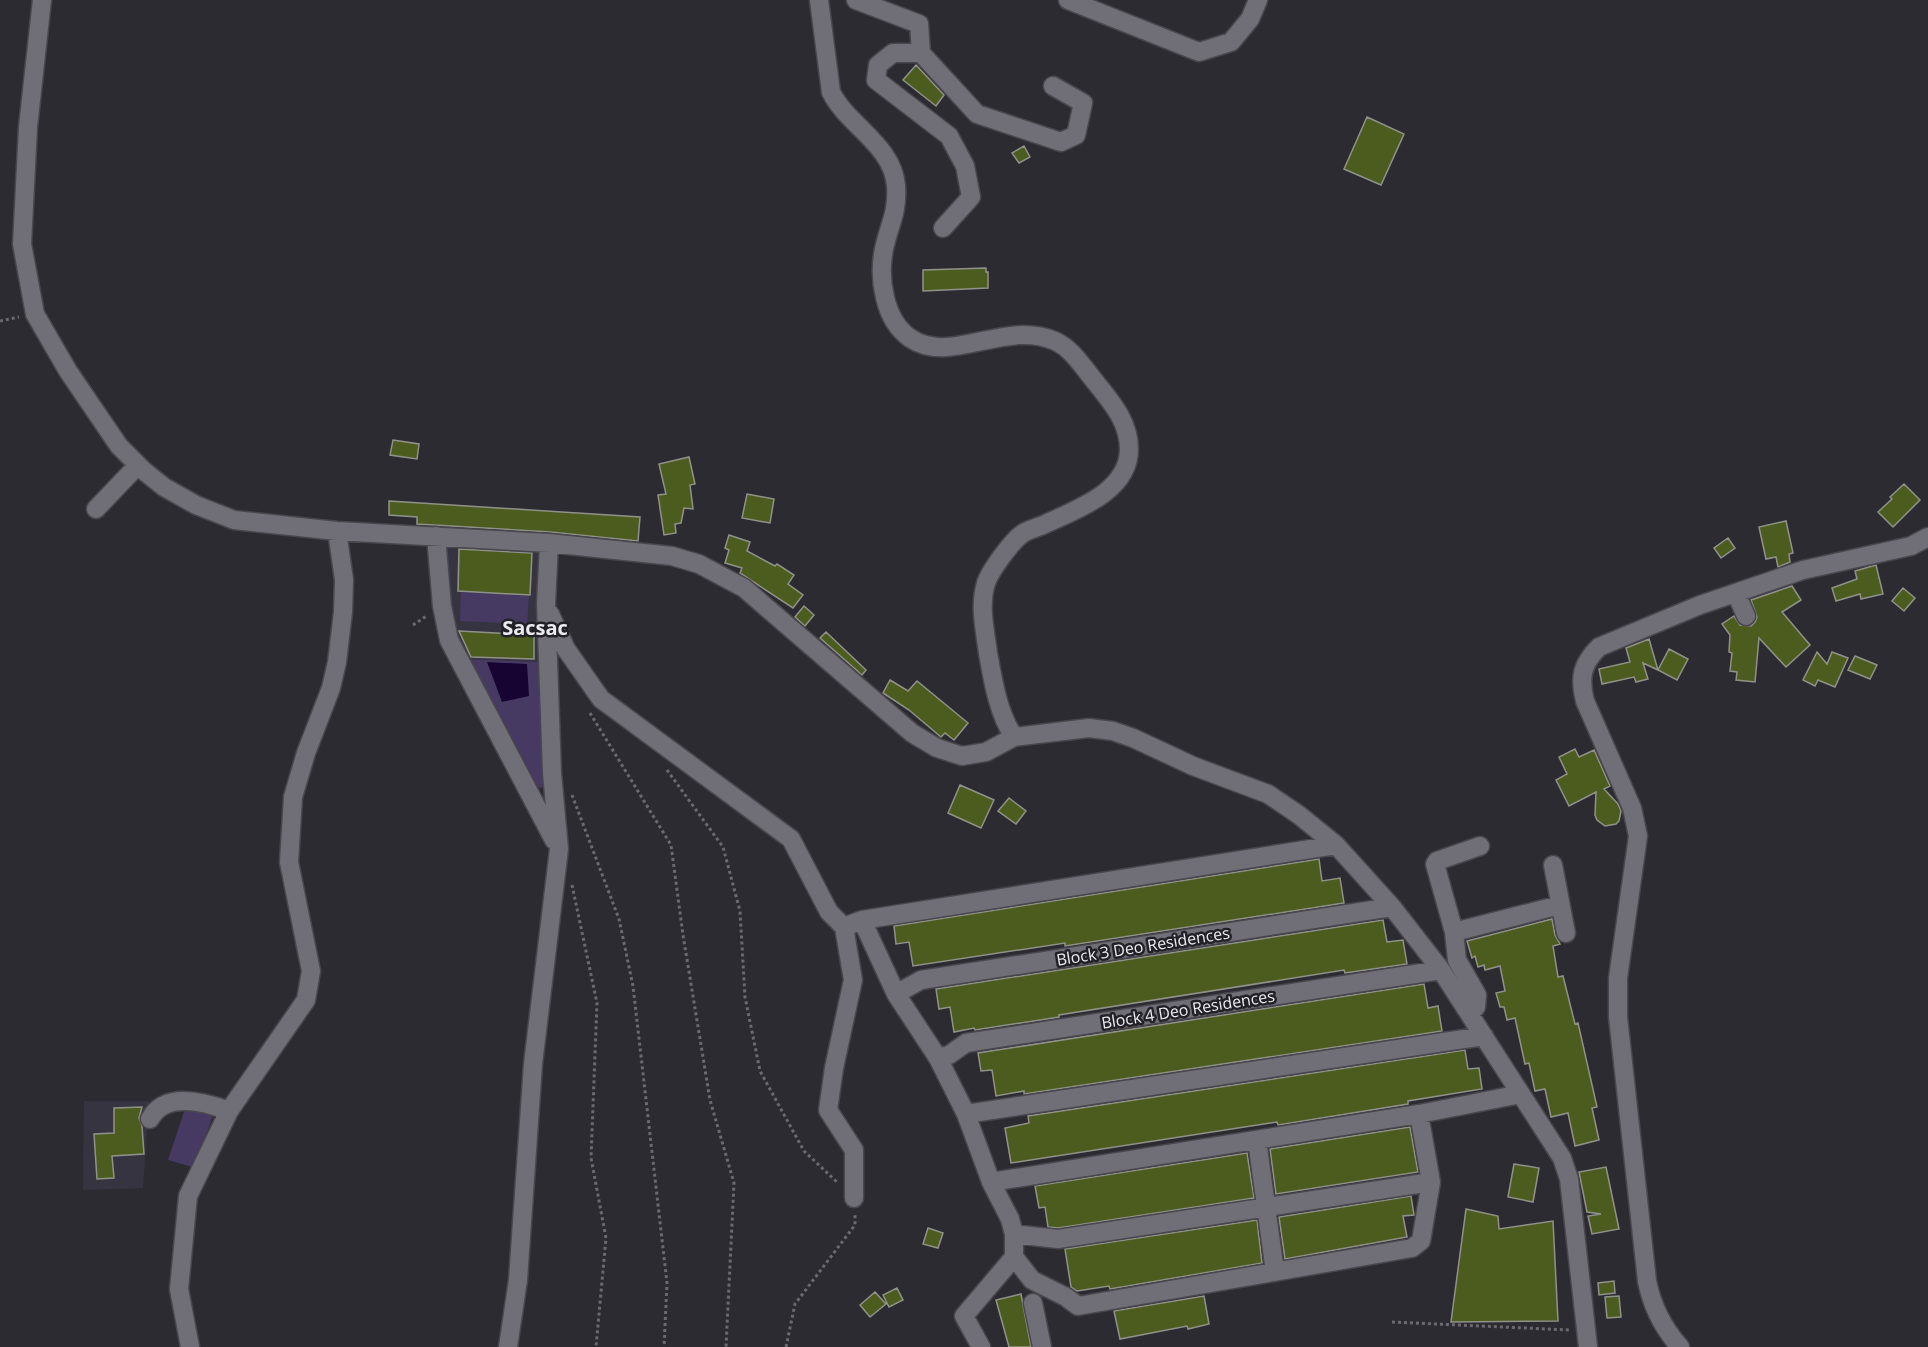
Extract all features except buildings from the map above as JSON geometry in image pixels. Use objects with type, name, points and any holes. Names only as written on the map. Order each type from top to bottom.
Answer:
[{"type":"street","points":[[42,0],[28,127],[22,244],[35,314],[68,371],[119,446],[138,465],[164,487],[195,505],[234,520],[337,531],[549,543],[672,556],[699,564],[744,588],[903,726],[937,748],[962,756],[986,752],[1014,737],[1089,728],[1113,731],[1193,766],[1268,794],[1299,814],[1336,845],[1392,907],[1441,970],[1562,1158],[1566,1168],[1587,1339]]},
{"type":"street","points":[[819,0],[831,92],[835,101],[891,164],[896,184],[896,213],[884,246],[882,282],[887,306],[898,327],[923,346],[944,348],[1012,334],[1033,335],[1055,341],[1066,348],[1084,368],[1115,407],[1126,427],[1128,460],[1124,472],[1116,482],[1100,496],[1074,511],[1022,534],[996,565],[986,584],[982,617],[992,678],[1006,725],[1014,737]]},
{"type":"street","points":[[856,0],[919,24],[921,53],[977,114],[1061,142],[1076,135],[1083,103],[1053,86]]},
{"type":"street","points":[[1068,0],[1199,52],[1231,42],[1250,19],[1258,0]]},
{"type":"street","points":[[921,53],[893,52],[878,65],[876,80],[949,136],[965,166],[971,197],[943,228]]},
{"type":"street","points":[[96,509],[138,465]]},
{"type":"street","points":[[190,1347],[179,1289],[188,1196],[229,1112],[306,1000],[311,971],[289,862],[292,797],[331,688],[337,662],[344,580],[337,531]]},
{"type":"street","points":[[436,536],[442,606],[449,640],[559,849]]},
{"type":"street","points":[[1680,1347],[1659,1315],[1647,1281],[1618,1017],[1618,978],[1638,836],[1632,808],[1585,701],[1582,673],[1587,659],[1599,647],[1736,593],[1803,570],[1911,546],[1928,537]]},
{"type":"street","points":[[508,1347],[518,1280],[533,1064],[559,849],[552,773],[546,604],[549,543]]},
{"type":"street","points":[[1797,587],[1821,566]]},
{"type":"street","points":[[1736,593],[1746,616]]},
{"type":"street","points":[[546,604],[566,649],[601,699],[790,838],[830,912],[844,927],[853,980],[834,1068],[828,1110],[854,1150],[854,1198]]},
{"type":"street","points":[[844,927],[861,920],[1336,845]]},
{"type":"street","points":[[1470,1013],[1476,1007],[1477,995],[1457,960],[1454,932],[1435,864],[1437,861],[1480,846]]},
{"type":"street","points":[[1553,865],[1566,933]]},
{"type":"street","points":[[1454,932],[1560,905]]},
{"type":"street","name":"Block 3 Deo Residences","points":[[896,994],[921,980],[1392,907]]},
{"type":"street","points":[[861,920],[896,994],[938,1058],[966,1114],[991,1182],[1010,1219],[1014,1234],[1014,1257],[1032,1280],[1066,1297],[1078,1306],[1412,1248],[1421,1241],[1431,1182],[1419,1114]]},
{"type":"street","name":"Block 4 Deo Residences","points":[[938,1058],[966,1043],[1441,970]]},
{"type":"street","points":[[966,1114],[1485,1036]]},
{"type":"street","points":[[991,1182],[1419,1114],[1521,1094]]},
{"type":"street","points":[[150,1119],[155,1109],[172,1102],[203,1103],[229,1112]]},
{"type":"street","points":[[1257,1140],[1275,1272]]},
{"type":"street","points":[[1014,1234],[1058,1239],[1431,1182]]},
{"type":"street","points":[[981,1347],[964,1316],[1014,1257]]},
{"type":"street","points":[[1033,1303],[1042,1347]]},
{"type":"path","points":[[586,707],[671,845],[710,1100],[734,1183],[726,1347]]},
{"type":"path","points":[[662,762],[723,847],[740,911],[745,997],[760,1071],[804,1151],[854,1198],[855,1225],[795,1304],[786,1347]]},
{"type":"path","points":[[569,787],[619,919],[633,986],[667,1283],[664,1347]]},
{"type":"path","points":[[572,885],[597,1004],[591,1158],[606,1238],[596,1347]]},
{"type":"path","points":[[1392,1322],[1587,1339]]},
{"type":"shaded area","points":[[442,543],[538,548],[538,662],[465,659],[449,626]]},
{"type":"shaded area","points":[[461,592],[529,596],[527,624],[460,621]]},
{"type":"shaded area","points":[[465,659],[538,662],[547,787],[533,788]]},
{"type":"shaded area","points":[[487,662],[527,664],[529,696],[502,702]]},
{"type":"shaded area","points":[[84,1101],[149,1101],[143,1188],[83,1190]]},
{"type":"shaded area","points":[[186,1106],[213,1114],[196,1168],[168,1160]]},
{"type":"district","name":"Sacsac","points":[[535,628]]}]
